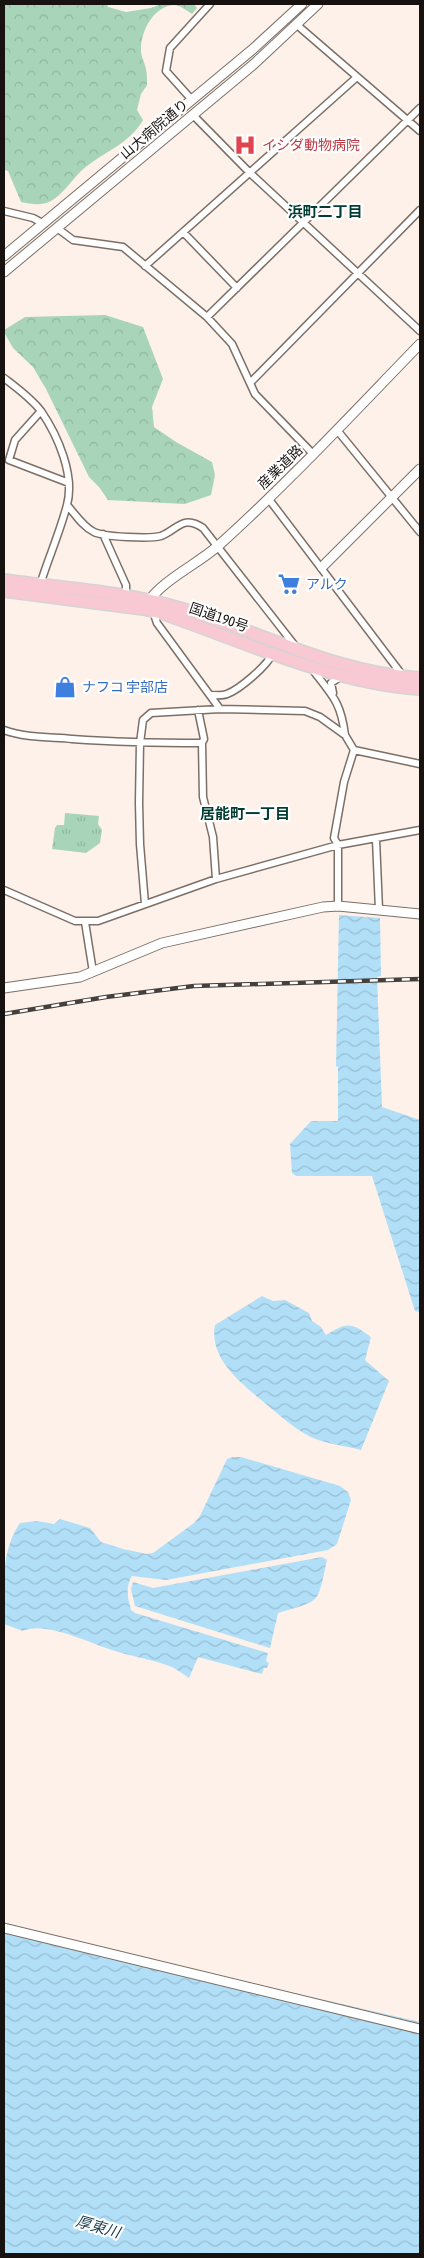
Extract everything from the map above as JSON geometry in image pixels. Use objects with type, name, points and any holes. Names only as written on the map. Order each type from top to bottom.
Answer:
[{"type":"highway","name":"国道190号","points":[[4,580],[126,596],[148,606],[342,676],[384,685],[420,689]]},
{"type":"highway","name":"国道190号","points":[[4,591],[179,608],[299,651],[356,668],[420,678]]},
{"type":"street","points":[[192,100],[166,71],[170,48],[210,4]]},
{"type":"street","name":"山大病院通り","points":[[4,272],[298,25],[318,4]]},
{"type":"street","name":"山大病院通り","points":[[4,256],[192,100],[300,5]]},
{"type":"street","points":[[298,25],[420,131]]},
{"type":"street","points":[[145,266],[357,77]]},
{"type":"street","points":[[208,317],[303,222],[409,121],[420,108]]},
{"type":"street","points":[[193,114],[250,173],[420,331]]},
{"type":"street","points":[[250,383],[420,210]]},
{"type":"street","points":[[4,211],[33,218],[44,224]]},
{"type":"street","points":[[57,228],[73,240],[123,247],[208,317],[232,344],[250,383],[265,406],[313,454]]},
{"type":"street","points":[[183,232],[237,288]]},
{"type":"street","name":"産業道路","points":[[148,606],[216,547],[268,498],[420,344]]},
{"type":"street","points":[[4,378],[30,398],[41,411],[55,438],[67,469],[69,483],[67,504],[40,585]]},
{"type":"street","points":[[41,411],[15,440],[9,460],[69,483]]},
{"type":"street","points":[[337,430],[420,532]]},
{"type":"street","points":[[322,567],[420,469]]},
{"type":"street","points":[[268,498],[404,677]]},
{"type":"street","points":[[67,504],[88,528],[95,533],[153,537],[162,535],[185,523],[196,524],[203,528],[334,697],[342,714],[345,735],[354,750],[420,764]]},
{"type":"street","points":[[102,534],[126,585],[126,596]]},
{"type":"street","points":[[148,606],[157,623],[211,695],[220,710]]},
{"type":"street","points":[[211,695],[226,694],[233,690],[268,663],[273,652]]},
{"type":"street","points":[[334,697],[331,682],[342,676]]},
{"type":"street","points":[[145,904],[140,844],[140,744],[143,720],[151,713],[198,710],[305,711],[320,717],[345,735]]},
{"type":"street","points":[[198,710],[204,740],[202,743],[203,797],[212,837],[216,879]]},
{"type":"street","points":[[4,730],[45,737],[140,744],[202,743]]},
{"type":"street","points":[[338,906],[338,845],[334,838],[344,782],[354,750]]},
{"type":"street","points":[[4,890],[75,921],[98,921],[216,879],[338,845],[420,830]]},
{"type":"street","points":[[376,839],[379,910]]},
{"type":"street","points":[[4,988],[80,977],[162,943],[323,907],[338,906],[420,914]]},
{"type":"street","points":[[85,922],[93,972]]},
{"type":"street","points":[[4,1928],[420,2029]]},
{"type":"green space","points":[[4,4],[107,4],[108,7],[126,12],[151,8],[161,4],[194,4],[197,8],[192,14],[184,8],[175,5],[167,6],[150,21],[141,44],[147,85],[141,94],[137,110],[143,120],[131,136],[81,171],[63,191],[44,204],[21,202],[8,171],[4,170]]},
{"type":"green space","points":[[105,315],[143,327],[163,379],[152,407],[154,427],[212,462],[215,475],[211,495],[185,504],[108,500],[89,477],[46,389],[33,367],[13,348],[4,332],[4,330],[25,317]]},
{"type":"green space","points":[[65,813],[99,816],[98,824],[102,830],[100,843],[86,853],[52,849],[55,828],[57,825],[64,825]]},
{"type":"water","points":[[339,915],[380,918],[381,976],[377,977],[382,1107],[420,1120],[420,1312],[415,1311],[372,1176],[296,1176],[292,1173],[290,1144],[311,1121],[338,1121],[338,1066],[336,1067]]},
{"type":"water","points":[[262,1296],[273,1301],[285,1300],[309,1313],[312,1321],[321,1327],[326,1335],[349,1325],[354,1326],[371,1337],[365,1360],[389,1381],[361,1450],[318,1440],[302,1432],[252,1392],[232,1373],[224,1362],[214,1338],[215,1325]]},
{"type":"water","points":[[241,1457],[340,1486],[348,1492],[351,1500],[337,1544],[328,1550],[166,1580],[132,1576],[128,1584],[128,1597],[131,1610],[135,1613],[268,1653],[266,1661],[269,1663],[267,1668],[264,1668],[262,1674],[198,1657],[189,1678],[164,1664],[54,1630],[32,1629],[23,1631],[4,1624],[4,1572],[6,1559],[9,1546],[20,1523],[37,1521],[54,1524],[60,1519],[90,1528],[101,1542],[123,1549],[147,1554],[153,1553],[194,1523],[200,1516],[227,1459]]},
{"type":"water","points":[[322,1557],[327,1560],[319,1593],[303,1606],[278,1613],[270,1648],[135,1606],[131,1589],[133,1582],[153,1588]]},
{"type":"water","name":"厚東川","points":[[4,1926],[420,2022],[420,2254],[4,2254]]},
{"type":"railway","points":[[4,1014],[106,997],[194,986],[420,979]]},
{"type":"place","name":"イシダ動物病院","points":[[245,145]]},
{"type":"place","name":"アルク","points":[[289,584]]},
{"type":"place","name":"ナフコ 宇部店","points":[[65,687]]},
{"type":"district","name":"浜町二丁目","points":[[325,212]]},
{"type":"district","name":"居能町一丁目","points":[[245,814]]}]
